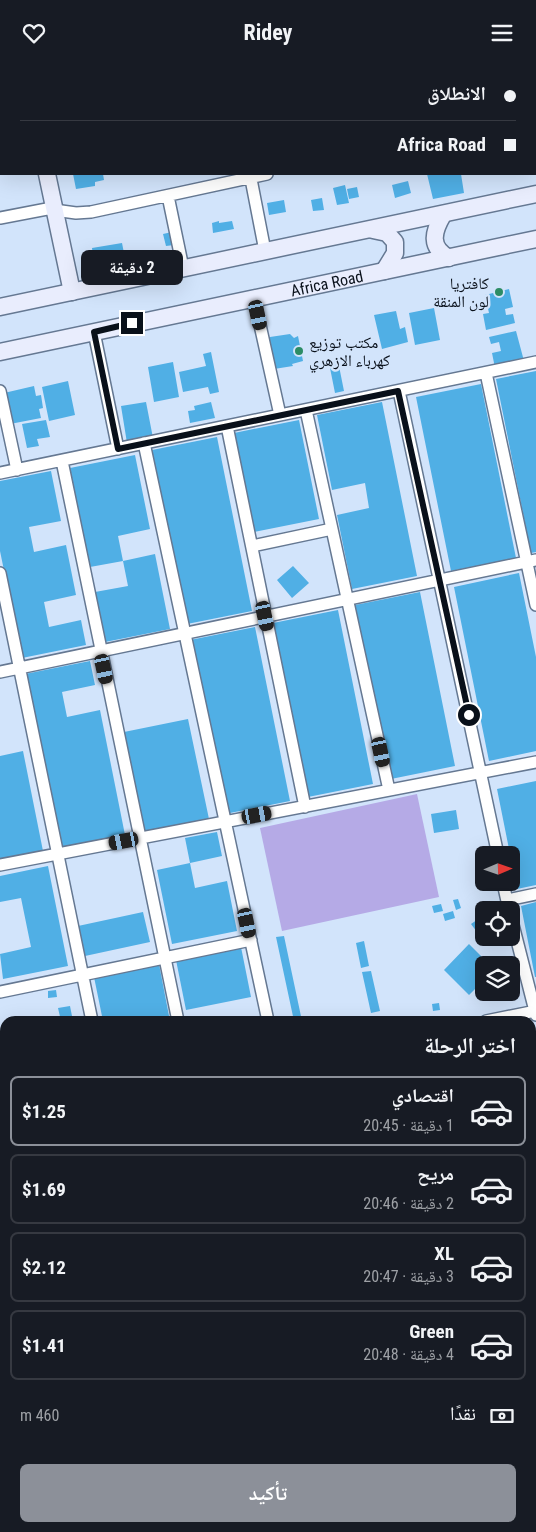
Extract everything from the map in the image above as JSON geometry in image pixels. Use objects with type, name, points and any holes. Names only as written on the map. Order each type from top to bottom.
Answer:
[{"type":"street","points":[[47,175],[72,292]]},
{"type":"street","points":[[0,218],[35,211],[54,210],[91,213],[250,175],[265,251]]},
{"type":"street","points":[[0,307],[536,195]]},
{"type":"street","points":[[168,196],[183,268]]},
{"type":"street","points":[[443,215],[434,231],[434,241],[439,251],[449,258]]},
{"type":"street","points":[[373,230],[387,233],[395,242],[395,253],[384,271]]},
{"type":"street","name":"Africa Road","points":[[0,352],[536,239]]},
{"type":"street","points":[[254,298],[280,415]]},
{"type":"street","points":[[94,332],[118,449]]},
{"type":"street","points":[[0,473],[536,363]]},
{"type":"street","points":[[486,373],[531,561],[536,605]]},
{"type":"street","points":[[0,391],[17,470]]},
{"type":"street","points":[[398,391],[441,580],[496,846]]},
{"type":"street","points":[[306,410],[389,790]]},
{"type":"street","points":[[227,426],[305,807]]},
{"type":"street","points":[[144,443],[267,1016]]},
{"type":"street","points":[[62,461],[100,651],[142,838],[177,1016]]},
{"type":"street","points":[[252,546],[332,529]]},
{"type":"street","points":[[0,672],[531,561]]},
{"type":"street","points":[[0,573],[91,1016]]},
{"type":"street","points":[[0,865],[536,762]]},
{"type":"street","points":[[518,901],[536,894]]},
{"type":"street","points":[[0,991],[251,940]]},
{"type":"street","points":[[517,1016],[536,1013],[519,946]]},
{"type":"shaded area","points":[[417,794],[439,897],[282,931],[260,828]]},
{"type":"building","points":[[73,175],[103,175],[104,180],[95,182],[95,186],[76,189]]},
{"type":"building","points":[[427,175],[461,175],[464,193],[433,199]]},
{"type":"building","points":[[408,181],[411,193],[395,198],[392,185]]},
{"type":"building","points":[[345,185],[349,203],[337,205],[333,188]]},
{"type":"building","points":[[357,187],[359,197],[349,199],[347,189]]},
{"type":"building","points":[[322,198],[324,210],[313,211],[311,200]]},
{"type":"building","points":[[284,200],[286,212],[269,215],[267,203]]},
{"type":"building","points":[[219,221],[219,223],[232,221],[234,229],[213,233],[212,223]]},
{"type":"building","points":[[172,232],[174,245],[166,246],[163,234]]},
{"type":"building","points":[[122,243],[126,263],[95,269],[92,248]]},
{"type":"building","points":[[139,250],[141,259],[128,262],[125,253]]},
{"type":"building","points":[[509,289],[513,307],[505,309],[506,315],[513,314],[515,323],[486,330],[483,314],[489,313],[485,295]]},
{"type":"building","points":[[434,308],[440,340],[415,345],[409,313]]},
{"type":"building","points":[[396,311],[400,329],[405,327],[408,342],[382,349],[374,315]]},
{"type":"building","points":[[516,331],[524,361],[495,368],[492,353],[501,351],[499,342],[491,344],[489,337]]},
{"type":"building","points":[[290,334],[294,338],[298,336],[303,361],[292,364],[293,366],[274,369],[267,339]]},
{"type":"building","points":[[211,352],[219,392],[210,394],[208,387],[183,392],[179,372],[206,366],[203,354]]},
{"type":"building","points":[[338,361],[344,391],[335,393],[329,363]]},
{"type":"building","points":[[173,362],[179,397],[154,402],[148,367]]},
{"type":"building","points":[[536,371],[536,552],[531,553],[496,379]]},
{"type":"building","points":[[68,381],[75,415],[49,421],[42,387]]},
{"type":"building","points":[[481,384],[516,558],[451,571],[416,397]]},
{"type":"building","points":[[34,386],[36,396],[41,395],[43,408],[39,409],[41,418],[10,424],[4,393]]},
{"type":"building","points":[[146,402],[153,438],[127,443],[121,406]]},
{"type":"building","points":[[211,402],[215,418],[190,423],[188,411],[195,410],[194,406]]},
{"type":"building","points":[[382,402],[417,576],[352,589],[337,515],[369,508],[365,483],[332,490],[317,415]]},
{"type":"building","points":[[46,420],[50,437],[37,439],[39,446],[27,448],[22,424]]},
{"type":"building","points":[[299,420],[319,519],[254,532],[234,433]]},
{"type":"building","points":[[217,437],[252,611],[187,624],[152,450]]},
{"type":"building","points":[[135,455],[150,529],[118,536],[123,561],[90,567],[70,468]]},
{"type":"building","points":[[51,471],[61,521],[29,527],[34,552],[66,545],[76,595],[44,602],[49,627],[81,620],[86,645],[22,658],[0,551],[0,481]]},
{"type":"building","points":[[155,554],[170,629],[105,642],[95,592],[128,586],[123,561]]},
{"type":"building","points":[[293,566],[309,583],[292,598],[277,580]]},
{"type":"building","points":[[519,573],[536,657],[536,751],[489,761],[454,587]]},
{"type":"building","points":[[420,592],[455,766],[391,779],[355,605]]},
{"type":"building","points":[[338,610],[373,784],[308,797],[273,623]]},
{"type":"building","points":[[255,627],[290,801],[225,814],[190,640]]},
{"type":"building","points":[[90,661],[95,685],[62,692],[67,717],[100,710],[125,835],[60,848],[25,674]]},
{"type":"building","points":[[188,719],[209,819],[144,832],[124,732]]},
{"type":"building","points":[[23,751],[43,851],[0,859],[0,756]]},
{"type":"building","points":[[536,781],[536,885],[520,888],[520,846],[508,846],[497,789]]},
{"type":"building","points":[[456,810],[459,829],[434,833],[431,814]]},
{"type":"building","points":[[217,832],[222,856],[190,863],[185,838]]},
{"type":"building","points":[[190,863],[195,888],[227,881],[237,931],[172,944],[157,870]]},
{"type":"building","points":[[48,866],[68,966],[3,979],[0,954],[31,947],[21,898],[0,902],[0,876]]},
{"type":"building","points":[[458,899],[461,908],[456,910],[453,900]]},
{"type":"building","points":[[536,902],[536,977],[535,977],[521,906]]},
{"type":"building","points":[[441,904],[443,911],[434,913],[432,906]]},
{"type":"building","points":[[453,911],[455,918],[445,921],[443,914]]},
{"type":"building","points":[[143,912],[150,942],[85,956],[78,926]]},
{"type":"building","points":[[475,921],[475,929],[471,924]]},
{"type":"building","points":[[284,936],[301,1016],[293,1016],[276,937]]},
{"type":"building","points":[[364,941],[369,966],[361,968],[356,943]]},
{"type":"building","points":[[469,944],[481,956],[475,956],[475,989],[469,995],[444,970]]},
{"type":"building","points":[[241,947],[251,997],[186,1010],[176,960]]},
{"type":"building","points":[[159,964],[169,1016],[102,1016],[94,977]]},
{"type":"building","points":[[371,971],[380,1011],[371,1013],[362,972]]},
{"type":"building","points":[[56,990],[57,997],[48,998],[48,991]]},
{"type":"building","points":[[439,1003],[440,1010],[433,1011],[432,1004]]},
{"type":"building","points":[[70,1006],[72,1016],[60,1016],[58,1008]]},
{"type":"place","name":"كافتريا لون المنقة","points":[[499,292]]},
{"type":"place","name":"مكتب توزيع كهرباء الازهري","points":[[299,351]]},
{"type":"route","points":[[132,323],[94,332],[118,449],[398,391],[469,715]]}]
